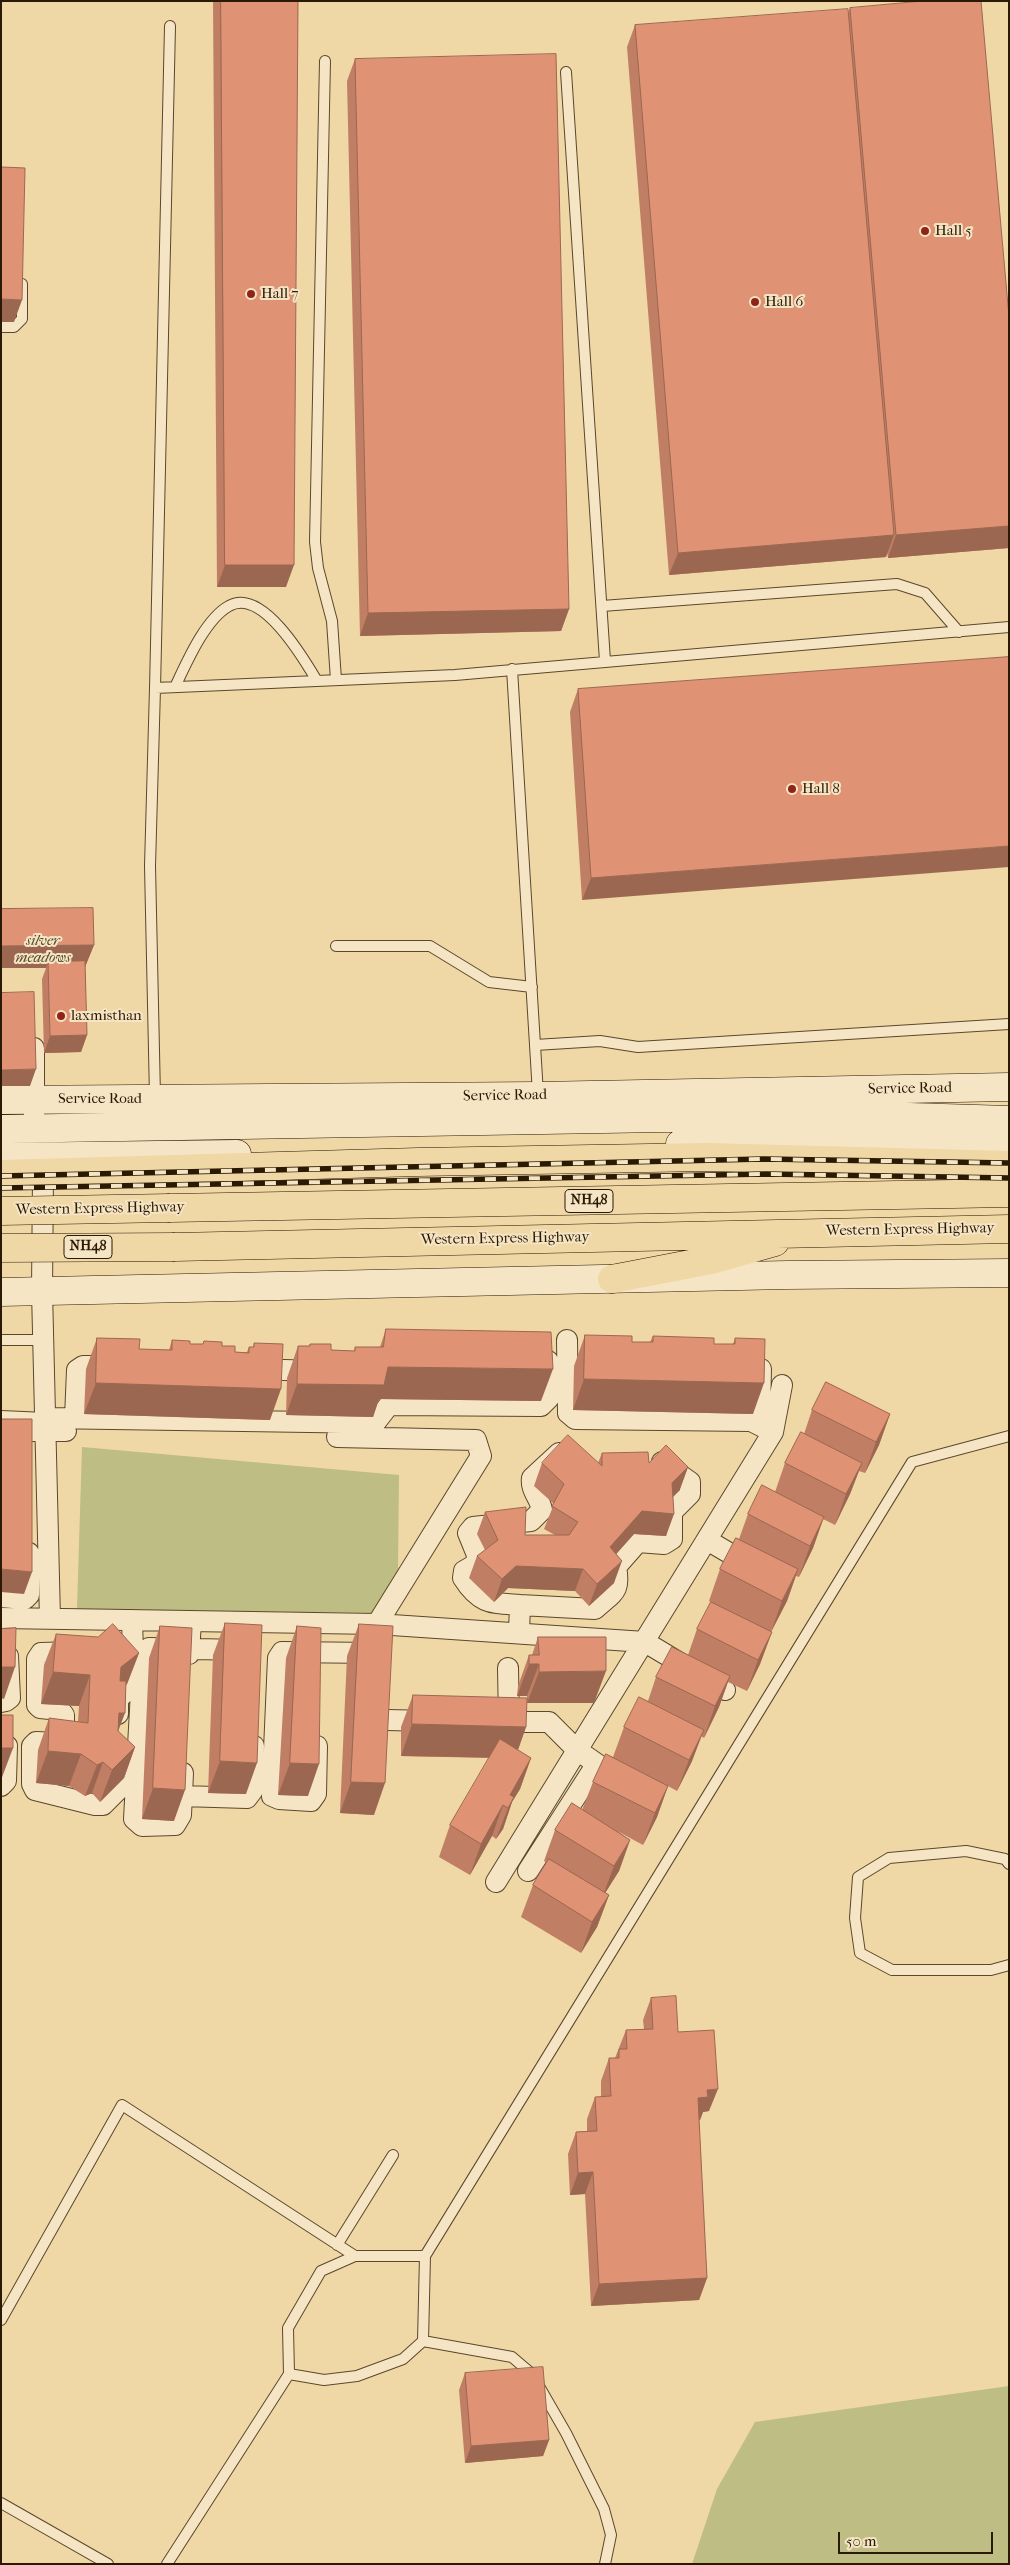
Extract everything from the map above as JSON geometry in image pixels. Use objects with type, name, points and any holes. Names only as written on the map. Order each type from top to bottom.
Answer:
[{"type":"highway","points":[[1,1174],[418,1162],[707,1157],[1009,1165]]},
{"type":"highway","name":"Western Express Highway","points":[[1,1211],[1009,1193]]},
{"type":"highway","name":"Western Express Highway","points":[[1,1248],[175,1247],[1009,1229]]},
{"type":"highway","points":[[612,1279],[710,1260],[805,1232]]},
{"type":"main road","name":"Service Road","points":[[1,1100],[34,1095],[441,1109],[538,1108],[831,1102],[1009,1087]]},
{"type":"main road","points":[[110,1099],[112,1127]]},
{"type":"main road","points":[[831,1102],[1009,1120]]},
{"type":"main road","points":[[1,1129],[112,1127],[441,1109]]},
{"type":"main road","points":[[1,1157],[268,1154],[833,1141],[1009,1143]]},
{"type":"main road","points":[[1,1292],[1009,1273]]},
{"type":"street","points":[[33,1025],[34,1129]]},
{"type":"street","points":[[1,1090],[34,1095]]},
{"type":"street","points":[[43,1174],[42,1291],[44,1340],[40,1426],[50,1619]]},
{"type":"street","points":[[573,1351],[568,1413],[575,1419],[751,1421],[773,1432]]},
{"type":"street","points":[[1,1431],[40,1426],[75,1418],[375,1423],[388,1405],[541,1406],[548,1398],[548,1361],[542,1357],[522,1356]]},
{"type":"street","points":[[742,1359],[752,1359],[761,1365],[760,1413],[751,1421]]},
{"type":"street","points":[[75,1418],[77,1370],[83,1366],[132,1367]]},
{"type":"street","points":[[239,1369],[337,1371]]},
{"type":"street","points":[[496,1882],[773,1432],[782,1385]]},
{"type":"street","points":[[28,1508],[40,1426]]},
{"type":"street","points":[[40,1426],[476,1440],[481,1456],[377,1624]]},
{"type":"street","points":[[579,1464],[568,1452],[557,1454],[532,1478],[531,1486],[540,1502],[542,1510],[531,1522],[473,1527],[468,1533],[476,1555],[476,1564],[464,1571],[463,1578],[468,1587],[487,1603],[595,1609],[616,1590],[619,1584],[616,1567],[638,1542],[664,1544],[672,1539],[672,1512],[690,1494],[690,1482],[660,1460],[650,1467],[640,1468]]},
{"type":"street","points":[[1,1597],[24,1599],[29,1595],[28,1537]]},
{"type":"street","points":[[707,1540],[770,1577]]},
{"type":"street","points":[[519,1632],[520,1605]]},
{"type":"street","points":[[1,1618],[377,1624],[519,1632],[645,1642],[726,1690]]},
{"type":"street","points":[[114,1650],[132,1620]]},
{"type":"street","points":[[189,1659],[191,1621]]},
{"type":"street","points":[[319,1624],[319,1661]]},
{"type":"street","points":[[184,1757],[181,1815],[175,1825],[142,1826],[134,1819],[143,1655],[149,1648],[189,1659],[249,1650],[256,1657],[256,1666]]},
{"type":"street","points":[[1,1650],[8,1656],[10,1698],[1,1702]]},
{"type":"street","points":[[114,1650],[134,1684],[118,1699],[117,1760],[128,1773],[128,1780],[103,1804],[95,1805],[35,1790],[32,1784],[32,1746],[36,1742],[60,1743],[64,1740],[64,1715],[60,1710],[40,1708],[37,1705],[37,1659],[41,1653],[114,1650]]},
{"type":"street","points":[[317,1728],[316,1794],[311,1801],[279,1799],[272,1796],[278,1658],[282,1652],[319,1661],[384,1653],[388,1660],[388,1669]]},
{"type":"street","points":[[508,1668],[509,1722]]},
{"type":"street","points":[[386,1721],[452,1721]]},
{"type":"street","points":[[481,1722],[549,1722],[577,1750],[630,1786]]},
{"type":"street","points":[[182,1796],[248,1798],[253,1790],[255,1723]]},
{"type":"street","points":[[1,1742],[7,1746],[6,1781],[1,1786]]},
{"type":"street","points":[[528,1871],[573,1821],[596,1764]]},
{"type":"street","points":[[510,1860],[545,1881]]},
{"type":"lane","points":[[155,1099],[150,866],[170,26]]},
{"type":"lane","points":[[325,61],[315,542],[318,568],[332,621],[336,680]]},
{"type":"lane","points":[[566,72],[605,661]]},
{"type":"lane","points":[[1,327],[14,327],[22,319],[23,270]]},
{"type":"lane","points":[[602,606],[897,584],[925,593],[959,632]]},
{"type":"lane","points":[[175,688],[193,651],[216,617],[230,605],[240,602],[254,604],[274,620],[301,654],[317,681]]},
{"type":"lane","points":[[155,688],[455,675],[1009,628]]},
{"type":"lane","points":[[512,669],[538,1108]]},
{"type":"lane","points":[[336,946],[430,946],[489,982],[532,987]]},
{"type":"lane","points":[[535,1045],[600,1041],[638,1047],[1009,1024]]},
{"type":"lane","points":[[1,1340],[44,1340]]},
{"type":"lane","points":[[1,1416],[40,1426]]},
{"type":"lane","points":[[289,2374],[324,2380],[358,2376],[403,2359],[423,2341],[425,2256],[912,1462],[1009,1436]]},
{"type":"lane","points":[[1009,1864],[1005,1859],[966,1852],[889,1858],[858,1877],[855,1918],[860,1953],[892,1970],[991,1970],[1009,1965]]},
{"type":"lane","points":[[1,2320],[122,2105],[355,2256]]},
{"type":"lane","points":[[338,2245],[393,2155]]},
{"type":"lane","points":[[167,2564],[289,2374],[288,2328],[321,2271],[355,2256],[425,2256]]},
{"type":"lane","points":[[423,2341],[512,2357],[532,2374],[566,2433],[604,2509],[611,2535],[605,2564]]},
{"type":"lane","points":[[1,2503],[108,2564]]},
{"type":"green space","points":[[82,1447],[399,1475],[398,1570],[372,1613],[77,1609]]},
{"type":"green space","points":[[1009,2386],[1009,2564],[692,2564],[717,2489],[755,2422]]},
{"type":"building","name":"Hall 7","points":[[221,1],[298,1],[294,565],[225,565]]},
{"type":"building","name":"Hall 5","points":[[923,1],[981,1],[1009,317],[1009,526],[896,535],[850,8]]},
{"type":"building","name":"Hall 6","points":[[848,9],[894,535],[678,553],[635,25]]},
{"type":"building","points":[[556,54],[569,609],[368,613],[355,59]]},
{"type":"building","points":[[1,167],[25,168],[22,300],[1,299]]},
{"type":"building","name":"Hall 8","points":[[1009,657],[1009,846],[591,878],[578,689]]},
{"type":"building","points":[[93,908],[94,945],[1,946],[1,909]]},
{"type":"building","name":"laxmisthan","points":[[85,961],[87,1035],[50,1036],[48,962]]},
{"type":"building","points":[[34,992],[36,1069],[1,1070],[1,993]]},
{"type":"building","points":[[386,1329],[551,1332],[553,1369],[388,1367],[384,1385],[297,1384],[298,1346],[331,1344],[331,1350],[355,1351],[355,1347],[383,1347]]},
{"type":"building","points":[[585,1335],[632,1336],[632,1342],[653,1342],[653,1336],[714,1338],[714,1344],[735,1344],[735,1338],[765,1339],[764,1383],[584,1379]]},
{"type":"building","points":[[97,1338],[140,1339],[139,1349],[172,1350],[172,1340],[190,1341],[190,1344],[203,1344],[204,1341],[222,1342],[222,1346],[235,1346],[235,1352],[249,1353],[249,1347],[254,1347],[254,1343],[283,1344],[281,1389],[96,1383]]},
{"type":"building","points":[[826,1382],[890,1414],[876,1442],[812,1410]]},
{"type":"building","points":[[1,1419],[32,1419],[32,1572],[1,1569]]},
{"type":"building","points":[[801,1432],[862,1463],[846,1494],[785,1463]]},
{"type":"building","points":[[568,1435],[602,1466],[602,1453],[648,1452],[649,1463],[666,1445],[688,1467],[672,1483],[674,1514],[642,1511],[610,1547],[622,1561],[597,1584],[583,1569],[516,1566],[502,1579],[477,1556],[498,1540],[485,1512],[526,1507],[525,1535],[569,1535],[578,1522],[552,1506],[564,1484],[542,1463]]},
{"type":"building","points":[[762,1485],[824,1517],[810,1546],[748,1514]]},
{"type":"building","points":[[736,1538],[798,1569],[782,1601],[720,1569]]},
{"type":"building","points":[[711,1602],[772,1632],[758,1660],[697,1629]]},
{"type":"building","points":[[225,1623],[262,1625],[257,1763],[220,1761]]},
{"type":"building","points":[[113,1624],[139,1653],[121,1667],[120,1681],[126,1681],[125,1713],[119,1713],[118,1731],[135,1747],[112,1770],[103,1762],[97,1765],[81,1754],[48,1751],[49,1718],[88,1723],[90,1675],[53,1672],[56,1634],[98,1637]]},
{"type":"building","points":[[359,1624],[393,1626],[385,1783],[351,1782]]},
{"type":"building","points":[[160,1626],[192,1628],[185,1790],[153,1788]]},
{"type":"building","points":[[297,1626],[321,1628],[319,1764],[290,1763]]},
{"type":"building","points":[[16,1628],[15,1667],[1,1667],[1,1629]]},
{"type":"building","points":[[538,1637],[606,1637],[606,1671],[539,1672],[539,1664],[529,1664],[529,1655],[539,1655]]},
{"type":"building","points":[[672,1647],[730,1676],[715,1706],[656,1677]]},
{"type":"building","points":[[413,1695],[527,1698],[526,1727],[412,1724]]},
{"type":"building","points":[[639,1697],[704,1730],[689,1760],[624,1727]]},
{"type":"building","points":[[1,1715],[13,1715],[13,1748],[1,1748]]},
{"type":"building","points":[[500,1739],[531,1758],[510,1795],[514,1797],[508,1808],[503,1805],[481,1844],[450,1825]]},
{"type":"building","points":[[606,1754],[668,1786],[655,1813],[593,1782]]},
{"type":"building","points":[[572,1803],[630,1840],[614,1866],[555,1830]]},
{"type":"building","points":[[549,1859],[609,1895],[592,1922],[533,1885]]},
{"type":"building","points":[[676,1996],[678,2032],[714,2030],[718,2089],[707,2090],[708,2097],[698,2098],[707,2278],[599,2284],[593,2172],[578,2173],[576,2132],[597,2131],[595,2097],[611,2096],[609,2058],[619,2058],[619,2049],[627,2049],[626,2030],[653,2029],[651,1998]]},
{"type":"building","points":[[543,2367],[549,2440],[471,2446],[465,2373]]},
{"type":"railway","points":[[1,1176],[764,1159],[1009,1163]]},
{"type":"railway","points":[[1,1188],[766,1174],[1009,1178]]},
{"type":"place","name":"Hall 5","points":[[925,231]]},
{"type":"place","name":"Hall 7","points":[[251,294]]},
{"type":"place","name":"Hall 6","points":[[755,302]]},
{"type":"place","name":"Hall 8","points":[[792,789]]},
{"type":"place","name":"laxmisthan","points":[[61,1016]]},
{"type":"park label","name":"silver meadows","points":[[43,950]]}]
